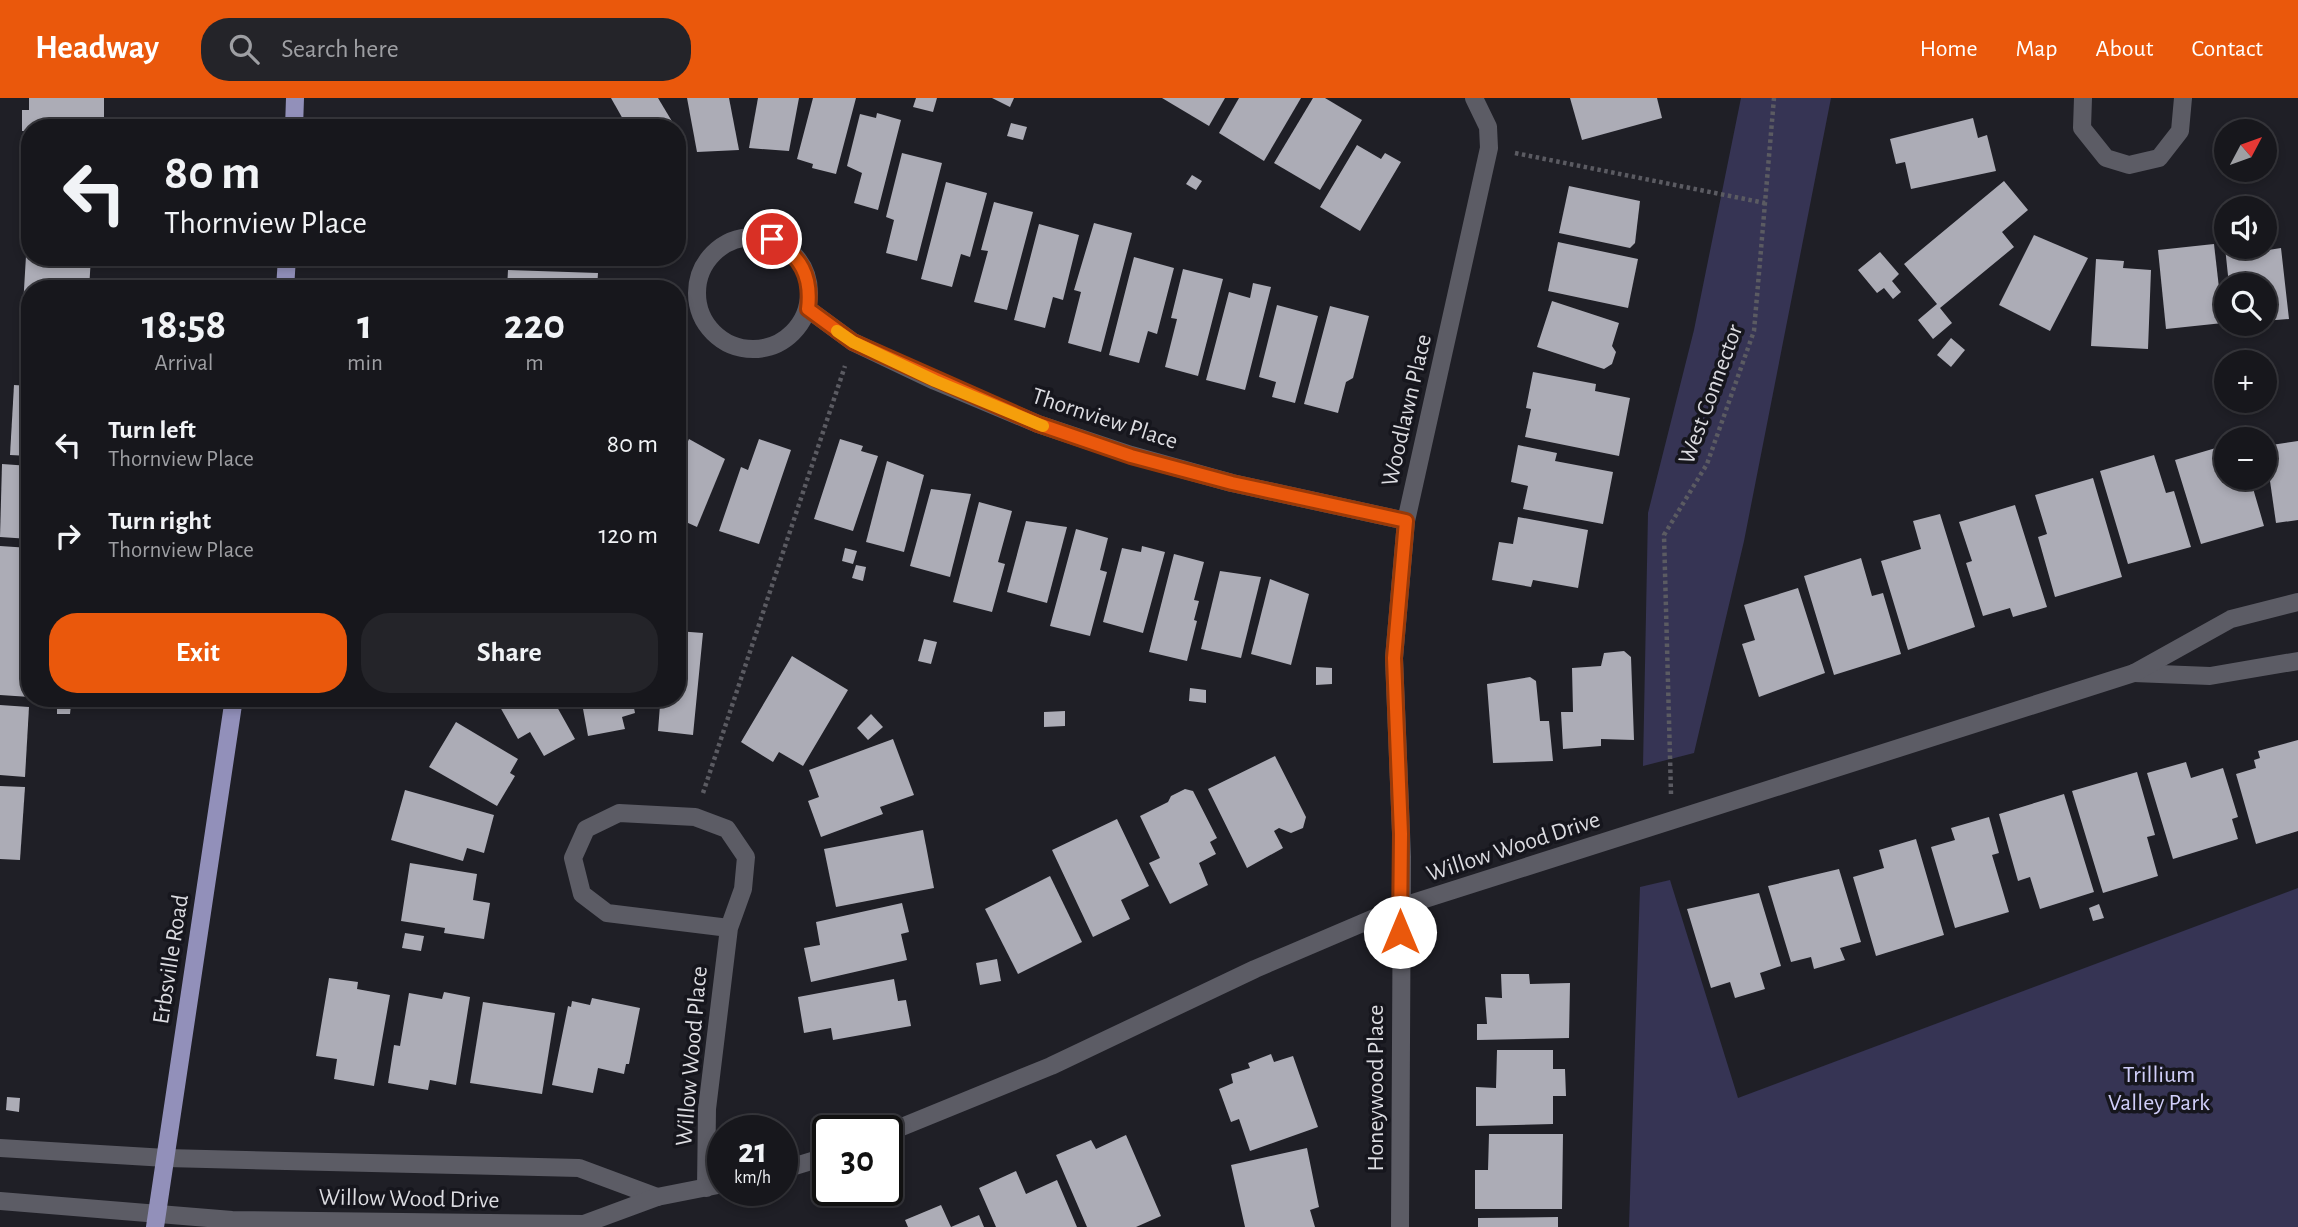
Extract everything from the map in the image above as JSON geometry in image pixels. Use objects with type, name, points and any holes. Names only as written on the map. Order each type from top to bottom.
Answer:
[{"type":"main road","points":[[294,119],[295,98]]},
{"type":"main road","name":"Erbsville Road","points":[[156,1220],[233,707]]},
{"type":"street","name":"Woodlawn Place","points":[[1400,907],[1401,834],[1394,658],[1406,521],[1489,148],[1488,127],[1474,98]]},
{"type":"street","points":[[2083,98],[2082,128],[2106,158],[2129,165],[2159,158],[2180,131],[2183,98]]},
{"type":"street","points":[[751,236],[772,239],[799,259],[810,290],[808,309],[797,330],[779,344],[758,350],[739,348],[719,338],[705,324],[697,300],[697,281],[706,261],[723,245],[751,236]]},
{"type":"street","name":"Thornview Place","points":[[808,309],[853,342],[1026,419],[1131,456],[1232,483],[1406,521]]},
{"type":"street","name":"Willow Wood Drive","points":[[903,1126],[1051,1066],[1255,969],[1400,907],[2134,673],[2231,619],[2298,602]]},
{"type":"street","name":"Willow Wood Drive","points":[[2134,673],[2210,676],[2298,661]]},
{"type":"street","name":"Willow Wood Place","points":[[708,1115],[729,928],[743,889],[746,857],[727,830],[695,817],[619,813],[586,829],[573,858],[582,894],[607,913],[729,928]]},
{"type":"street","name":"Honeywood Place","points":[[1400,907],[1400,1227]]},
{"type":"street","name":"Willow Wood Drive","points":[[0,1148],[166,1158],[579,1168],[657,1197]]},
{"type":"street","name":"Willow Wood Drive","points":[[0,1201],[156,1220],[584,1224],[657,1197],[707,1188]]},
{"type":"path","name":"West Connector","points":[[1673,820],[1664,535],[1707,464],[1754,331],[1774,98]]},
{"type":"path","points":[[1489,148],[1765,203]]},
{"type":"path","points":[[695,817],[853,342]]},
{"type":"green space","points":[[1741,98],[1831,98],[1744,541],[1694,753],[1643,766],[1648,513],[1694,330]]},
{"type":"green space","name":"Trillium Valley Park","points":[[1670,880],[1738,1098],[2298,888],[2298,1227],[1629,1227],[1640,887]]},
{"type":"building","points":[[29,98],[104,98],[104,119],[22,119],[22,110],[29,110]]},
{"type":"building","points":[[611,98],[658,98],[671,119],[623,119]]},
{"type":"building","points":[[687,98],[729,98],[739,150],[697,152]]},
{"type":"building","points":[[758,98],[799,98],[789,151],[749,148]]},
{"type":"building","points":[[813,98],[856,98],[836,174],[812,168],[813,164],[797,159]]},
{"type":"building","points":[[916,98],[937,98],[933,112],[913,107]]},
{"type":"building","points":[[992,98],[1014,98],[1010,107]]},
{"type":"building","points":[[1162,98],[1225,98],[1209,126]]},
{"type":"building","points":[[1239,98],[1301,98],[1264,161],[1219,133]]},
{"type":"building","points":[[1313,98],[1325,98],[1362,120],[1320,190],[1274,163]]},
{"type":"building","points":[[1570,98],[1657,98],[1662,118],[1582,140]]},
{"type":"building","points":[[877,113],[901,120],[878,210],[854,203],[862,173],[847,166],[860,114],[876,118]]},
{"type":"building","points":[[1973,118],[1978,138],[1987,135],[1996,171],[1911,189],[1905,162],[1896,164],[1890,139]]},
{"type":"building","points":[[1011,123],[1027,127],[1023,140],[1007,136]]},
{"type":"building","points":[[1357,145],[1381,159],[1385,153],[1401,162],[1360,231],[1320,207]]},
{"type":"building","points":[[902,153],[942,163],[917,261],[886,253],[894,220],[886,217]]},
{"type":"building","points":[[1192,175],[1202,181],[1196,190],[1186,184]]},
{"type":"building","points":[[2004,181],[2028,210],[2002,232],[2014,247],[1940,308],[1952,323],[1933,339],[1918,320],[1937,304],[1904,264]]},
{"type":"building","points":[[946,182],[987,193],[970,257],[961,254],[952,287],[921,279]]},
{"type":"building","points":[[1569,186],[1640,201],[1635,243],[1630,248],[1559,233]]},
{"type":"building","points":[[994,202],[1033,212],[1007,310],[974,302],[988,251],[981,250]]},
{"type":"building","points":[[1094,223],[1132,233],[1101,352],[1068,343],[1081,292],[1074,290]]},
{"type":"building","points":[[1039,224],[1079,235],[1063,300],[1053,297],[1045,328],[1014,320]]},
{"type":"building","points":[[2034,235],[2088,258],[2050,331],[1999,305]]},
{"type":"building","points":[[1558,242],[1638,259],[1628,308],[1548,291]]},
{"type":"building","points":[[2214,244],[2217,273],[2214,273],[2214,324],[2166,329],[2158,250]]},
{"type":"building","points":[[2281,248],[2289,319],[2277,320],[2277,273],[2228,273],[2226,259],[2277,259],[2277,249]]},
{"type":"building","points":[[1880,252],[1899,274],[1892,281],[1901,292],[1893,299],[1884,288],[1877,293],[1858,270]]},
{"type":"building","points":[[1134,257],[1174,268],[1157,334],[1148,331],[1139,363],[1109,355]]},
{"type":"building","points":[[2096,259],[2124,261],[2123,268],[2151,270],[2148,349],[2091,346]]},
{"type":"building","points":[[25,266],[90,266],[90,280],[25,280]]},
{"type":"building","points":[[1183,269],[1223,279],[1198,376],[1165,367],[1177,319],[1171,318]]},
{"type":"building","points":[[508,270],[598,273],[598,280],[507,280]]},
{"type":"building","points":[[1253,283],[1271,287],[1245,390],[1206,380],[1229,292],[1250,298]]},
{"type":"building","points":[[1552,301],[1619,323],[1612,346],[1616,352],[1612,364],[1604,369],[1537,347]]},
{"type":"building","points":[[1277,305],[1318,316],[1295,403],[1272,397],[1276,382],[1259,377]]},
{"type":"building","points":[[1330,306],[1369,316],[1353,378],[1346,382],[1338,413],[1304,404]]},
{"type":"building","points":[[1951,338],[1965,350],[1951,367],[1937,355]]},
{"type":"building","points":[[21,340],[21,374],[19,374]]},
{"type":"building","points":[[1533,372],[1596,384],[1595,391],[1630,398],[1619,456],[1525,437],[1531,409],[1526,408]]},
{"type":"building","points":[[14,385],[21,385],[21,456],[10,455]]},
{"type":"building","points":[[689,439],[725,459],[697,527],[686,522],[686,446]]},
{"type":"building","points":[[759,439],[791,450],[759,544],[719,531],[741,467],[748,470]]},
{"type":"building","points":[[840,439],[863,446],[861,451],[878,456],[853,531],[814,519]]},
{"type":"building","points":[[2298,441],[2298,520],[2276,523],[2271,490],[2277,490],[2277,444]]},
{"type":"building","points":[[1518,445],[1557,453],[1555,461],[1613,472],[1603,524],[1523,509],[1528,486],[1511,482]]},
{"type":"building","points":[[2214,449],[2214,490],[2254,490],[2264,526],[2201,544],[2175,460]]},
{"type":"building","points":[[2154,455],[2166,493],[2174,491],[2191,547],[2128,564],[2100,471]]},
{"type":"building","points":[[887,461],[924,475],[904,552],[866,542]]},
{"type":"building","points":[[2,464],[21,465],[21,538],[0,537]]},
{"type":"building","points":[[2093,478],[2122,577],[2055,597],[2038,537],[2047,534],[2035,495]]},
{"type":"building","points":[[931,489],[971,494],[950,577],[910,566]]},
{"type":"building","points":[[979,502],[1012,511],[998,562],[1005,564],[992,612],[953,602]]},
{"type":"building","points":[[2015,505],[2047,607],[2013,617],[2010,608],[1983,616],[1966,563],[1972,561],[1959,522]]},
{"type":"building","points":[[1940,514],[1975,627],[1908,650],[1881,561],[1921,549],[1913,521]]},
{"type":"building","points":[[1518,517],[1588,530],[1578,588],[1533,580],[1531,587],[1492,580],[1499,542],[1513,544]]},
{"type":"building","points":[[1026,521],[1067,527],[1047,603],[1007,592]]},
{"type":"building","points":[[1076,529],[1108,538],[1100,570],[1107,572],[1090,636],[1050,626]]},
{"type":"building","points":[[0,546],[21,547],[21,696],[0,695]]},
{"type":"building","points":[[1142,546],[1165,552],[1143,633],[1103,622],[1122,548],[1141,552]]},
{"type":"building","points":[[845,548],[857,551],[853,564],[842,561]]},
{"type":"building","points":[[1174,554],[1204,562],[1194,600],[1199,601],[1194,620],[1197,621],[1187,661],[1149,652]]},
{"type":"building","points":[[1861,558],[1872,596],[1883,593],[1901,654],[1834,675],[1804,576]]},
{"type":"building","points":[[856,565],[866,567],[863,581],[852,578]]},
{"type":"building","points":[[1220,571],[1261,577],[1241,658],[1201,649]]},
{"type":"building","points":[[1270,579],[1309,594],[1291,665],[1251,654]]},
{"type":"building","points":[[1798,588],[1825,673],[1759,697],[1742,644],[1755,640],[1744,605]]},
{"type":"building","points":[[686,632],[703,633],[693,735],[658,731],[660,707],[686,707]]},
{"type":"building","points":[[924,639],[937,642],[931,664],[918,661]]},
{"type":"building","points":[[1624,651],[1631,657],[1634,740],[1601,739],[1601,746],[1563,749],[1561,712],[1573,712],[1572,668],[1601,666],[1604,653]]},
{"type":"building","points":[[792,656],[848,690],[803,766],[779,752],[773,762],[741,742]]},
{"type":"building","points":[[1316,667],[1332,668],[1332,684],[1316,685]]},
{"type":"building","points":[[1530,677],[1536,681],[1540,721],[1549,721],[1553,761],[1493,763],[1487,684]]},
{"type":"building","points":[[1190,688],[1206,690],[1206,703],[1189,701]]},
{"type":"building","points":[[0,705],[29,707],[25,777],[0,775]]},
{"type":"building","points":[[57,707],[71,707],[70,714],[57,714]]},
{"type":"building","points":[[500,707],[557,707],[575,739],[544,756],[530,732],[518,739]]},
{"type":"building","points":[[583,707],[634,707],[635,713],[622,717],[625,729],[588,736]]},
{"type":"building","points":[[1065,711],[1065,726],[1044,727],[1044,712]]},
{"type":"building","points":[[871,714],[883,727],[868,740],[857,728]]},
{"type":"building","points":[[456,722],[518,759],[510,773],[515,776],[497,806],[429,767]]},
{"type":"building","points":[[893,739],[914,795],[880,807],[883,814],[821,837],[808,801],[819,797],[809,770]]},
{"type":"building","points":[[2298,740],[2298,831],[2256,844],[2236,774],[2256,768],[2254,760],[2260,758],[2258,751]]},
{"type":"building","points":[[1275,756],[1306,817],[1303,828],[1291,833],[1279,828],[1274,831],[1283,848],[1247,868],[1208,789]]},
{"type":"building","points":[[2186,762],[2191,778],[2223,768],[2238,817],[2232,819],[2238,839],[2173,859],[2147,773]]},
{"type":"building","points":[[2137,772],[2155,835],[2147,837],[2158,876],[2103,893],[2072,791]]},
{"type":"building","points":[[0,786],[25,787],[20,860],[0,859]]},
{"type":"building","points":[[1185,789],[1193,791],[1217,838],[1210,842],[1216,854],[1199,863],[1208,885],[1170,904],[1149,863],[1160,858],[1140,816],[1168,802],[1171,796]]},
{"type":"building","points":[[405,790],[494,815],[484,853],[467,848],[463,861],[391,840]]},
{"type":"building","points":[[2064,794],[2094,892],[2040,909],[2030,877],[2018,881],[1999,814]]},
{"type":"building","points":[[1989,817],[1999,853],[1992,855],[2009,912],[1955,928],[1931,847],[1955,840],[1951,828]]},
{"type":"building","points":[[1117,819],[1149,886],[1121,900],[1130,919],[1093,937],[1052,850]]},
{"type":"building","points":[[923,830],[934,888],[836,907],[824,849]]},
{"type":"building","points":[[1916,839],[1944,935],[1876,956],[1853,877],[1884,868],[1879,850]]},
{"type":"building","points":[[410,863],[477,874],[473,900],[490,903],[484,939],[444,933],[445,928],[401,921]]},
{"type":"building","points":[[1839,869],[1861,942],[1840,948],[1845,960],[1814,969],[1811,957],[1791,962],[1768,886]]},
{"type":"building","points":[[1050,876],[1082,942],[1018,974],[985,909]]},
{"type":"building","points":[[1759,893],[1781,966],[1760,973],[1765,989],[1735,998],[1730,982],[1711,988],[1687,909]]},
{"type":"building","points":[[902,903],[909,932],[901,934],[907,960],[811,982],[804,948],[820,945],[816,922]]},
{"type":"building","points":[[2099,904],[2104,918],[2093,921],[2089,908]]},
{"type":"building","points":[[405,933],[424,936],[421,951],[402,948]]},
{"type":"building","points":[[997,959],[1001,981],[980,985],[976,963]]},
{"type":"building","points":[[1501,974],[1529,974],[1530,984],[1570,983],[1569,1038],[1477,1040],[1477,1024],[1487,1024],[1485,997],[1502,998]]},
{"type":"building","points":[[329,978],[358,982],[357,989],[390,995],[374,1086],[334,1079],[337,1059],[316,1056]]},
{"type":"building","points":[[894,979],[898,1001],[906,1000],[911,1026],[833,1040],[831,1028],[804,1033],[798,997]]},
{"type":"building","points":[[444,992],[470,997],[456,1085],[430,1080],[428,1090],[388,1083],[394,1045],[400,1046],[409,993],[442,999]]},
{"type":"building","points":[[592,998],[640,1008],[629,1064],[626,1064],[624,1074],[598,1068],[593,1093],[552,1085],[568,1006],[571,1007],[572,1001],[590,1005]]},
{"type":"building","points":[[483,1002],[555,1013],[542,1094],[470,1083]]},
{"type":"building","points":[[1497,1050],[1553,1050],[1553,1069],[1565,1069],[1566,1096],[1553,1096],[1553,1124],[1476,1126],[1476,1087],[1496,1088]]},
{"type":"building","points":[[1271,1054],[1274,1062],[1293,1056],[1318,1127],[1250,1151],[1239,1119],[1231,1122],[1219,1089],[1233,1083],[1231,1074],[1250,1068],[1248,1063]]},
{"type":"building","points":[[7,1097],[20,1098],[19,1112],[6,1110]]},
{"type":"building","points":[[1489,1134],[1563,1134],[1562,1209],[1475,1209],[1475,1170],[1488,1170]]},
{"type":"building","points":[[1126,1135],[1161,1216],[1136,1227],[1087,1227],[1056,1155],[1091,1140],[1096,1149]]},
{"type":"building","points":[[1307,1148],[1319,1207],[1310,1210],[1315,1227],[1245,1227],[1231,1165]]},
{"type":"building","points":[[1016,1171],[1026,1194],[1057,1180],[1077,1227],[996,1227],[979,1188]]},
{"type":"building","points":[[941,1205],[951,1227],[908,1227],[905,1220]]},
{"type":"building","points":[[979,1215],[984,1227],[951,1227]]},
{"type":"building","points":[[1558,1217],[1558,1227],[1478,1227],[1478,1218]]},
{"type":"slow traffic","points":[[837,331],[853,342],[935,381],[1043,426]]},
{"type":"route","points":[[772,239],[790,249],[808,276],[808,309],[853,342],[935,381],[1038,424],[1131,456],[1232,483],[1406,521],[1394,658],[1402,857],[1400,932]]}]
